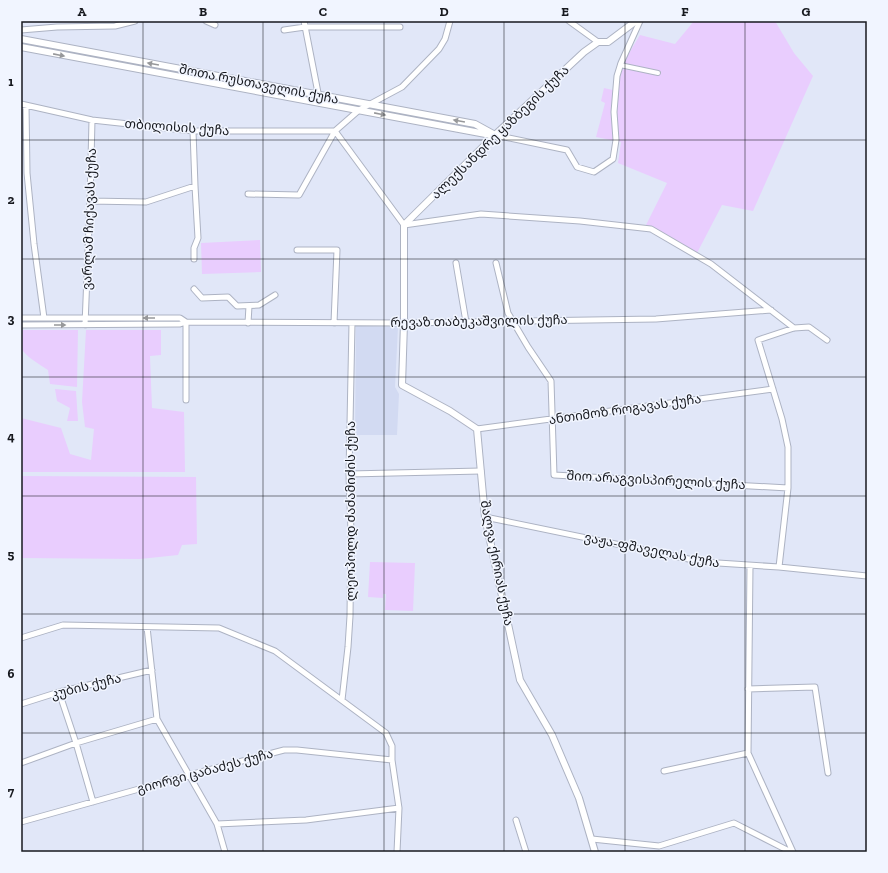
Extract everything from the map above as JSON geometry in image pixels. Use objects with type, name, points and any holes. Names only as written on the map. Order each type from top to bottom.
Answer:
[{"type":"street","points":[[21,30],[57,27],[116,26],[135,21]]},
{"type":"street","points":[[206,21],[215,25]]},
{"type":"street","points":[[304,21],[320,103]]},
{"type":"street","points":[[248,194],[299,195],[335,131],[359,110],[402,87],[422,68],[446,39],[450,21]]},
{"type":"street","points":[[569,21],[598,42]]},
{"type":"street","name":"ალექსანდრე ყაზბეგის ქუჩა","points":[[404,225],[495,135],[591,45],[598,42],[608,42],[636,21]]},
{"type":"street","points":[[640,21],[620,65],[658,73]]},
{"type":"street","points":[[284,30],[305,27],[400,27]]},
{"type":"street","name":"შოთა რუსთაველის ქუჩა","points":[[21,39],[475,124],[495,135]]},
{"type":"street","name":"შოთა რუსთაველის ქუჩა","points":[[21,47],[495,135],[567,150],[577,167],[594,172],[613,159],[616,140],[614,112],[617,76],[620,65]]},
{"type":"street","points":[[24,104],[27,173],[34,244],[44,318]]},
{"type":"street","name":"თბილისის ქუჩა","points":[[24,104],[92,120],[193,130],[335,131]]},
{"type":"street","name":"ვარლამ ჩიქავას ქუჩა","points":[[85,325],[92,120]]},
{"type":"street","points":[[193,130],[198,238],[194,248],[194,259]]},
{"type":"street","points":[[335,131],[404,225],[404,323],[402,385],[450,411],[477,429]]},
{"type":"street","points":[[90,201],[146,202],[195,186]]},
{"type":"street","points":[[404,225],[481,214],[580,221],[651,229],[711,264],[794,328]]},
{"type":"street","points":[[297,250],[337,250],[334,323]]},
{"type":"street","points":[[456,263],[466,322]]},
{"type":"street","points":[[496,263],[508,313],[550,381],[553,420]]},
{"type":"street","points":[[194,289],[202,298],[228,297],[237,306],[260,305],[275,295]]},
{"type":"street","points":[[248,323],[249,306]]},
{"type":"street","name":"რევაზ თაბუკაშვილის ქუჩა","points":[[21,325],[180,324],[186,322],[404,323],[656,319],[771,310]]},
{"type":"street","name":"რევაზ თაბუკაშვილის ქუჩა","points":[[21,318],[180,318],[186,322]]},
{"type":"street","points":[[186,322],[186,400]]},
{"type":"street","name":"ლეოპოლდ ძაძამიძის ქუჩა","points":[[342,700],[350,616],[351,532],[349,474],[352,323]]},
{"type":"street","points":[[780,567],[788,488],[788,447],[782,419],[758,340],[794,328],[809,327],[827,340]]},
{"type":"street","name":"ანთიმოზ როგავას ქუჩა","points":[[477,429],[553,420],[773,389]]},
{"type":"street","name":"შიო არაგვისპირელის ქუჩა","points":[[553,420],[554,475],[788,488]]},
{"type":"street","name":"შალვა ქირიას ქუჩა","points":[[477,429],[485,517],[520,680],[552,735],[579,798],[595,852]]},
{"type":"street","points":[[349,474],[481,471]]},
{"type":"street","name":"ვაჟა-ფშაველას ქუჩა","points":[[485,517],[703,562],[780,567],[867,576]]},
{"type":"street","points":[[750,566],[748,753],[792,852]]},
{"type":"street","points":[[21,638],[63,625],[219,628],[275,651],[386,733],[392,746],[392,760],[399,808],[397,852]]},
{"type":"street","points":[[147,627],[157,718],[217,824],[225,852]]},
{"type":"street","name":"კუბის ქუჩა","points":[[21,704],[58,692],[152,670]]},
{"type":"street","points":[[748,689],[815,688],[828,773]]},
{"type":"street","points":[[58,692],[76,743],[93,802]]},
{"type":"street","points":[[21,763],[76,743],[157,718]]},
{"type":"street","name":"გიორგი ცაბაძეს ქუჩა","points":[[21,822],[284,750],[392,760]]},
{"type":"street","points":[[664,771],[748,753]]},
{"type":"street","points":[[217,824],[306,820],[399,808]]},
{"type":"street","points":[[516,820],[526,852]]},
{"type":"street","points":[[592,839],[659,846],[734,823],[792,852]]},
{"type":"shaded area","points":[[694,21],[775,21],[794,53],[813,76],[753,211],[722,205],[697,253],[644,229],[667,183],[618,163],[621,142],[596,137],[605,103],[601,101],[604,88],[617,91],[623,63],[640,35],[675,44]]},
{"type":"shaded area","points":[[260,240],[261,272],[202,274],[201,243]]},
{"type":"shaded area","points":[[356,326],[398,327],[395,387],[399,394],[397,435],[355,435]]},
{"type":"shaded area","points":[[21,330],[78,330],[77,387],[50,384],[48,370],[28,356],[22,349]]},
{"type":"shaded area","points":[[86,330],[161,330],[161,355],[150,356],[152,408],[184,412],[185,472],[21,472],[21,418],[61,428],[70,454],[91,460],[94,429],[85,427],[82,402]]},
{"type":"shaded area","points":[[55,389],[76,391],[78,421],[67,421],[70,408],[57,401]]},
{"type":"shaded area","points":[[21,476],[196,477],[197,544],[182,545],[178,555],[140,559],[21,558]]},
{"type":"shaded area","points":[[370,562],[415,563],[413,611],[385,610],[386,594],[383,594],[383,598],[368,597]]}]
